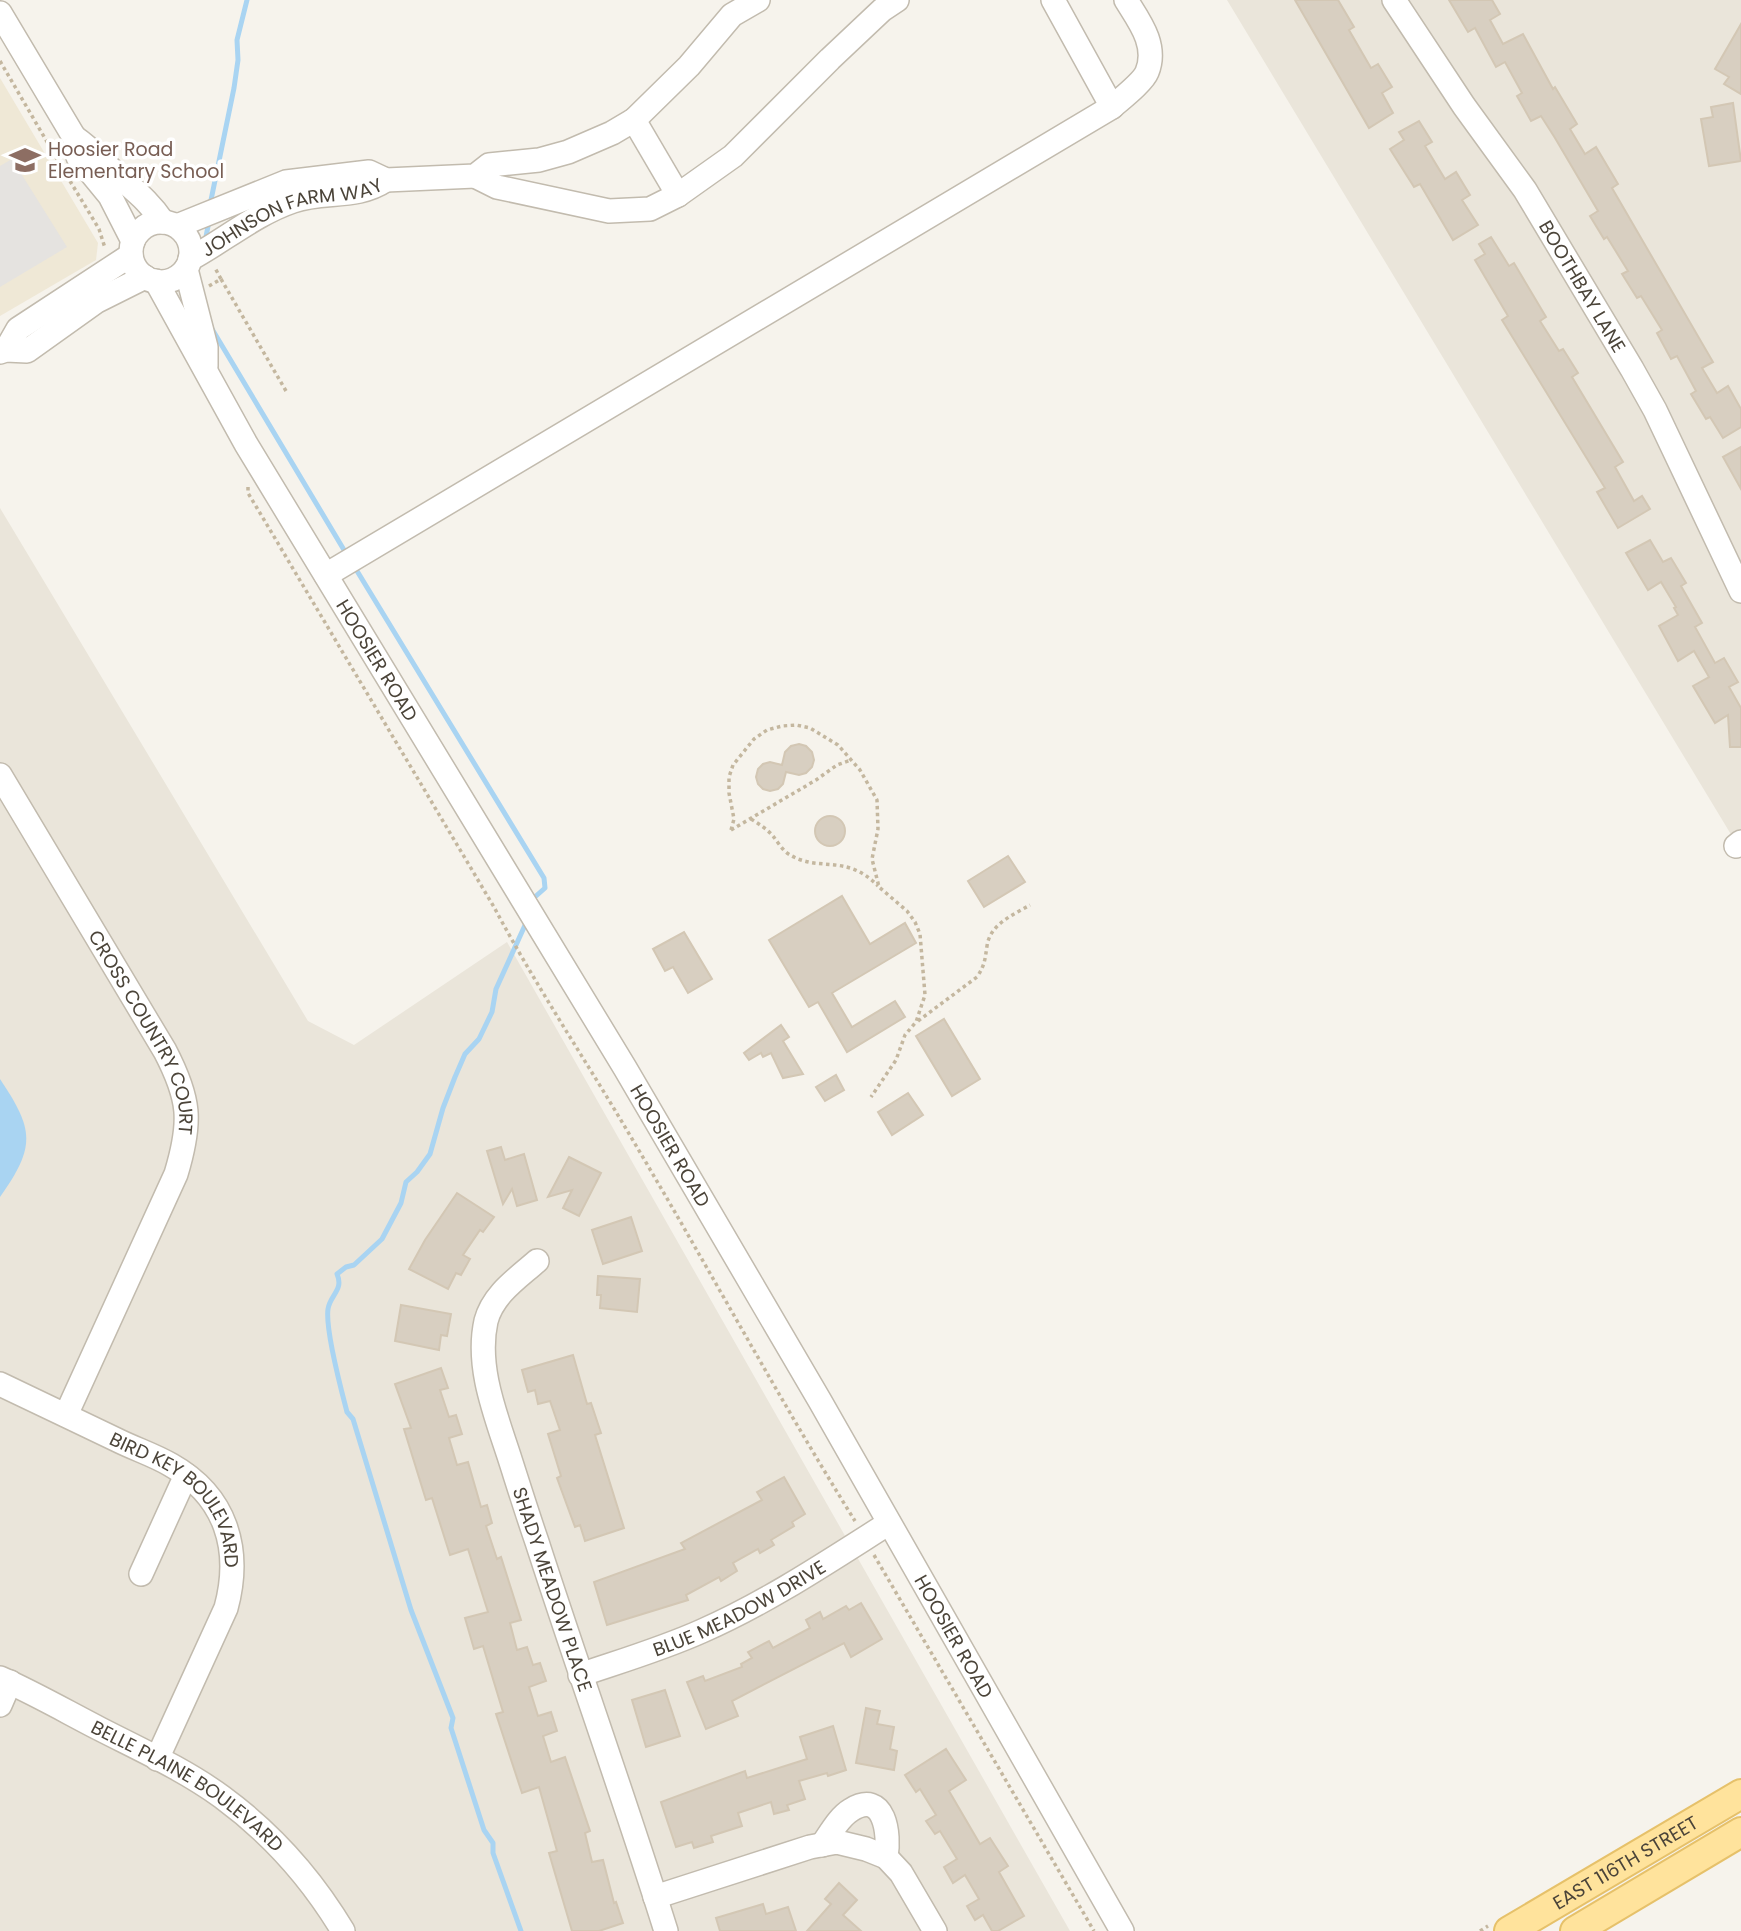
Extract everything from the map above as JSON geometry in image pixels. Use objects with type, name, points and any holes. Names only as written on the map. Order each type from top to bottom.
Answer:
[{"type":"main road","name":"EAST 116TH STREET","points":[[1509,1931],[1741,1794]]},
{"type":"main road","name":"EAST 116TH STREET","points":[[1575,1931],[1741,1832]]},
{"type":"street","points":[[475,176],[489,165],[538,160],[568,152],[634,120],[689,66],[732,16],[758,0]]},
{"type":"street","points":[[386,180],[475,176],[497,187],[609,211],[650,209],[678,195],[733,156],[830,58],[882,10],[897,0]]},
{"type":"street","points":[[1053,0],[1112,107]]},
{"type":"street","points":[[326,575],[1112,107],[1147,73],[1151,52],[1146,32],[1126,0]]},
{"type":"street","name":"BOOTHBAY LANE","points":[[1394,0],[1464,106],[1525,190],[1632,369],[1655,410],[1741,591]]},
{"type":"street","points":[[0,13],[74,137],[78,158],[110,196],[132,248],[134,265],[150,279]]},
{"type":"street","points":[[634,120],[678,195]]},
{"type":"street","points":[[3,351],[27,351],[97,301],[150,279],[169,281],[179,276],[188,264],[189,241],[145,197],[116,174],[94,151],[74,137]]},
{"type":"street","name":"JOHNSON FARM WAY","points":[[170,224],[286,183],[369,173],[386,180]]},
{"type":"street","name":"JOHNSON FARM WAY","points":[[188,264],[270,209],[297,200],[370,190],[386,180]]},
{"type":"street","points":[[3,351],[18,329],[100,276],[132,248],[141,229],[150,224],[170,224]]},
{"type":"street","name":"HOOSIER ROAD","points":[[188,264],[206,347],[206,369]]},
{"type":"street","name":"HOOSIER ROAD","points":[[150,279],[206,369],[246,444],[625,1068],[1122,1931]]},
{"type":"street","name":"CROSS COUNTRY COURT","points":[[0,775],[165,1051],[179,1077],[185,1096],[188,1123],[176,1174],[66,1415]]},
{"type":"street","name":"SHADY MEADOW PLACE","points":[[537,1261],[498,1296],[490,1309],[483,1350],[484,1374],[580,1675],[666,1931]]},
{"type":"street","name":"BIRD KEY BOULEVARD","points":[[0,1384],[170,1464],[186,1475],[214,1503],[223,1520],[231,1543],[232,1588],[202,1665],[157,1759]]},
{"type":"street","points":[[141,1574],[186,1475]]},
{"type":"street","name":"BLUE MEADOW DRIVE","points":[[580,1675],[703,1631],[758,1602],[889,1523]]},
{"type":"street","points":[[0,1706],[5,1680]]},
{"type":"street","name":"BELLE PLAINE BOULEVARD","points":[[5,1680],[157,1759],[220,1796],[264,1832],[318,1892],[336,1928]]},
{"type":"street","points":[[821,1845],[849,1811],[862,1805],[873,1806],[881,1813],[887,1826],[886,1857]]},
{"type":"street","points":[[655,1896],[837,1842],[886,1857],[901,1873],[935,1931]]},
{"type":"path","points":[[0,61],[57,160]]},
{"type":"path","points":[[65,172],[104,239],[104,254],[95,268],[100,276]]},
{"type":"path","points":[[221,279],[286,391]]},
{"type":"path","points":[[248,484],[248,493],[525,963],[637,1146],[752,1349],[865,1538],[891,1588],[1094,1931]]},
{"type":"path","points":[[851,760],[837,765],[731,830],[734,819],[729,778],[740,754],[767,730],[796,725],[810,728],[838,745],[860,770],[877,800],[878,830],[872,859],[879,887]]},
{"type":"path","points":[[751,819],[772,835],[787,853],[813,862],[856,868],[866,873],[907,911],[920,934],[925,995],[916,1022]]},
{"type":"path","points":[[871,1097],[896,1060],[905,1035],[916,1022],[977,977],[983,968],[989,937],[997,925],[1030,905]]},
{"type":"shaded area","points":[[1227,0],[1741,0],[1741,851]]},
{"type":"shaded area","name":"Hoosier Road Elementary School","points":[[0,78],[98,243],[96,260],[0,316]]},
{"type":"shaded area","points":[[12,159],[67,247],[0,287],[0,166]]},
{"type":"shaded area","points":[[0,508],[308,1021],[354,1045],[507,942],[1070,1931],[0,1931]]},
{"type":"water","points":[[0,1079],[19,1112],[26,1138],[20,1164],[0,1197]]},
{"type":"building","points":[[1295,0],[1338,0],[1354,27],[1349,30],[1371,68],[1378,64],[1392,87],[1382,93],[1393,113],[1369,128]]},
{"type":"building","points":[[1449,0],[1492,0],[1500,14],[1490,20],[1503,44],[1523,34],[1553,89],[1555,87],[1577,124],[1570,129],[1585,154],[1596,147],[1618,184],[1612,188],[1713,362],[1702,368],[1717,393],[1728,386],[1741,409],[1741,427],[1723,438],[1710,417],[1706,419],[1691,394],[1696,391],[1677,356],[1671,359],[1657,333],[1662,330],[1641,296],[1637,298],[1622,274],[1628,271],[1590,216],[1598,211],[1555,138],[1541,116],[1531,121],[1517,96],[1522,93],[1505,62],[1496,67],[1475,28],[1468,32]]},
{"type":"building","points":[[1741,24],[1741,94],[1724,84],[1729,77],[1715,69]]},
{"type":"building","points":[[1733,103],[1741,161],[1709,166],[1701,119],[1713,117],[1711,107]]},
{"type":"building","points":[[1419,121],[1432,142],[1425,146],[1445,179],[1456,172],[1470,195],[1462,200],[1478,225],[1453,240],[1420,184],[1414,187],[1390,149],[1404,140],[1399,132]]},
{"type":"building","points":[[1491,237],[1509,266],[1514,263],[1546,317],[1540,321],[1559,351],[1563,349],[1578,373],[1572,377],[1623,462],[1615,467],[1634,501],[1642,496],[1650,509],[1618,528],[1597,492],[1605,488],[1502,320],[1508,316],[1475,260],[1485,254],[1479,244]]},
{"type":"building","points":[[1741,447],[1741,489],[1723,457]]},
{"type":"building","points":[[1650,540],[1663,562],[1671,558],[1686,583],[1681,586],[1702,623],[1695,627],[1715,663],[1724,658],[1738,682],[1729,687],[1741,708],[1741,747],[1730,747],[1728,715],[1715,723],[1693,686],[1709,677],[1694,651],[1678,661],[1659,626],[1678,615],[1674,608],[1676,607],[1661,582],[1648,590],[1626,553]]},
{"type":"building","points":[[799,744],[812,752],[812,767],[799,775],[786,772],[783,784],[778,789],[763,789],[756,777],[758,769],[770,762],[782,765],[785,752],[791,746]]},
{"type":"building","points":[[830,816],[841,820],[845,831],[841,842],[830,846],[819,842],[815,831],[819,820]]},
{"type":"building","points":[[1008,856],[1025,882],[984,907],[968,881]]},
{"type":"building","points":[[842,896],[870,944],[905,923],[916,943],[832,993],[852,1027],[895,1001],[905,1017],[847,1052],[818,1002],[809,1007],[769,940]]},
{"type":"building","points":[[684,932],[712,979],[688,993],[673,967],[665,971],[653,949]]},
{"type":"building","points":[[944,1019],[980,1079],[952,1096],[916,1036]]},
{"type":"building","points":[[781,1025],[789,1037],[783,1041],[803,1074],[783,1078],[771,1053],[763,1057],[761,1053],[749,1060],[744,1053]]},
{"type":"building","points":[[836,1075],[844,1090],[825,1101],[816,1087]]},
{"type":"building","points":[[908,1093],[923,1115],[892,1135],[878,1112]]},
{"type":"building","points":[[501,1147],[505,1160],[524,1154],[537,1200],[517,1206],[512,1189],[503,1204],[487,1151]]},
{"type":"building","points":[[569,1157],[601,1173],[579,1216],[563,1208],[572,1190],[548,1197]]},
{"type":"building","points":[[457,1193],[494,1217],[483,1232],[480,1230],[463,1255],[470,1259],[461,1275],[456,1273],[448,1289],[409,1269]]},
{"type":"building","points":[[631,1217],[642,1251],[603,1264],[592,1230]]},
{"type":"building","points":[[598,1276],[640,1279],[637,1312],[600,1308],[601,1295],[597,1295]]},
{"type":"building","points":[[401,1305],[451,1314],[447,1336],[441,1335],[439,1350],[395,1341]]},
{"type":"building","points":[[573,1355],[587,1404],[591,1403],[601,1433],[595,1435],[624,1528],[585,1541],[580,1525],[575,1527],[557,1478],[561,1476],[548,1434],[560,1430],[550,1401],[538,1404],[535,1390],[528,1392],[522,1370]]},
{"type":"building","points":[[441,1368],[448,1388],[440,1390],[449,1417],[456,1415],[462,1434],[449,1438],[457,1465],[468,1462],[481,1507],[487,1505],[492,1523],[486,1526],[497,1559],[501,1557],[521,1620],[510,1623],[517,1650],[527,1647],[533,1665],[540,1663],[546,1681],[529,1687],[538,1716],[551,1712],[557,1731],[543,1736],[551,1762],[565,1757],[590,1831],[585,1833],[592,1862],[603,1860],[614,1903],[616,1902],[623,1923],[599,1931],[572,1931],[549,1853],[557,1851],[539,1787],[522,1793],[496,1714],[503,1712],[483,1646],[474,1649],[465,1618],[488,1612],[468,1549],[450,1555],[432,1498],[426,1500],[404,1429],[411,1428],[395,1384]]},
{"type":"building","points":[[784,1477],[805,1514],[792,1522],[794,1526],[771,1540],[774,1545],[760,1553],[758,1549],[733,1563],[737,1571],[721,1581],[719,1577],[686,1595],[688,1600],[607,1625],[594,1582],[685,1549],[681,1543],[762,1500],[757,1492]]},
{"type":"building","points":[[861,1603],[882,1639],[851,1657],[844,1643],[732,1701],[738,1716],[706,1729],[687,1682],[703,1676],[705,1681],[742,1667],[741,1664],[752,1658],[748,1652],[769,1641],[773,1648],[810,1628],[806,1620],[820,1612],[823,1619],[846,1606],[849,1610]]},
{"type":"building","points":[[665,1690],[680,1736],[646,1747],[632,1700]]},
{"type":"building","points":[[866,1708],[880,1711],[877,1724],[894,1727],[890,1749],[897,1751],[894,1770],[856,1763]]},
{"type":"building","points":[[833,1726],[846,1770],[799,1781],[805,1799],[787,1805],[789,1810],[774,1814],[771,1802],[738,1813],[742,1826],[711,1836],[713,1842],[694,1848],[692,1842],[676,1847],[661,1802],[745,1771],[747,1778],[807,1759],[800,1737]]},
{"type":"building","points":[[946,1749],[966,1780],[949,1791],[980,1844],[990,1838],[1008,1866],[999,1872],[1024,1916],[998,1931],[992,1931],[983,1915],[975,1920],[967,1906],[979,1899],[965,1875],[953,1883],[944,1867],[957,1859],[940,1831],[935,1834],[926,1821],[936,1815],[920,1789],[916,1792],[905,1775]]},
{"type":"building","points":[[839,1883],[857,1900],[843,1915],[861,1931],[807,1931],[831,1904],[825,1899]]},
{"type":"building","points":[[763,1904],[766,1914],[788,1907],[796,1931],[720,1931],[716,1918]]},
{"type":"waterway","points":[[211,200],[234,88],[238,60],[237,40],[247,0]]},
{"type":"waterway","points":[[205,242],[209,221]]},
{"type":"waterway","points":[[212,329],[347,555]]},
{"type":"waterway","points":[[354,566],[544,878],[545,888],[536,896]]},
{"type":"waterway","points":[[521,1931],[493,1853],[493,1843],[484,1830],[451,1728],[453,1718],[411,1610],[353,1419],[347,1412],[334,1360],[328,1309],[338,1288],[337,1274],[354,1265],[382,1239],[401,1203],[406,1182],[430,1154],[455,1077],[465,1054],[479,1039],[492,1012],[496,989],[526,923]]},
{"type":"place","name":"Hoosier Road Elementary School","points":[[25,160]]}]
